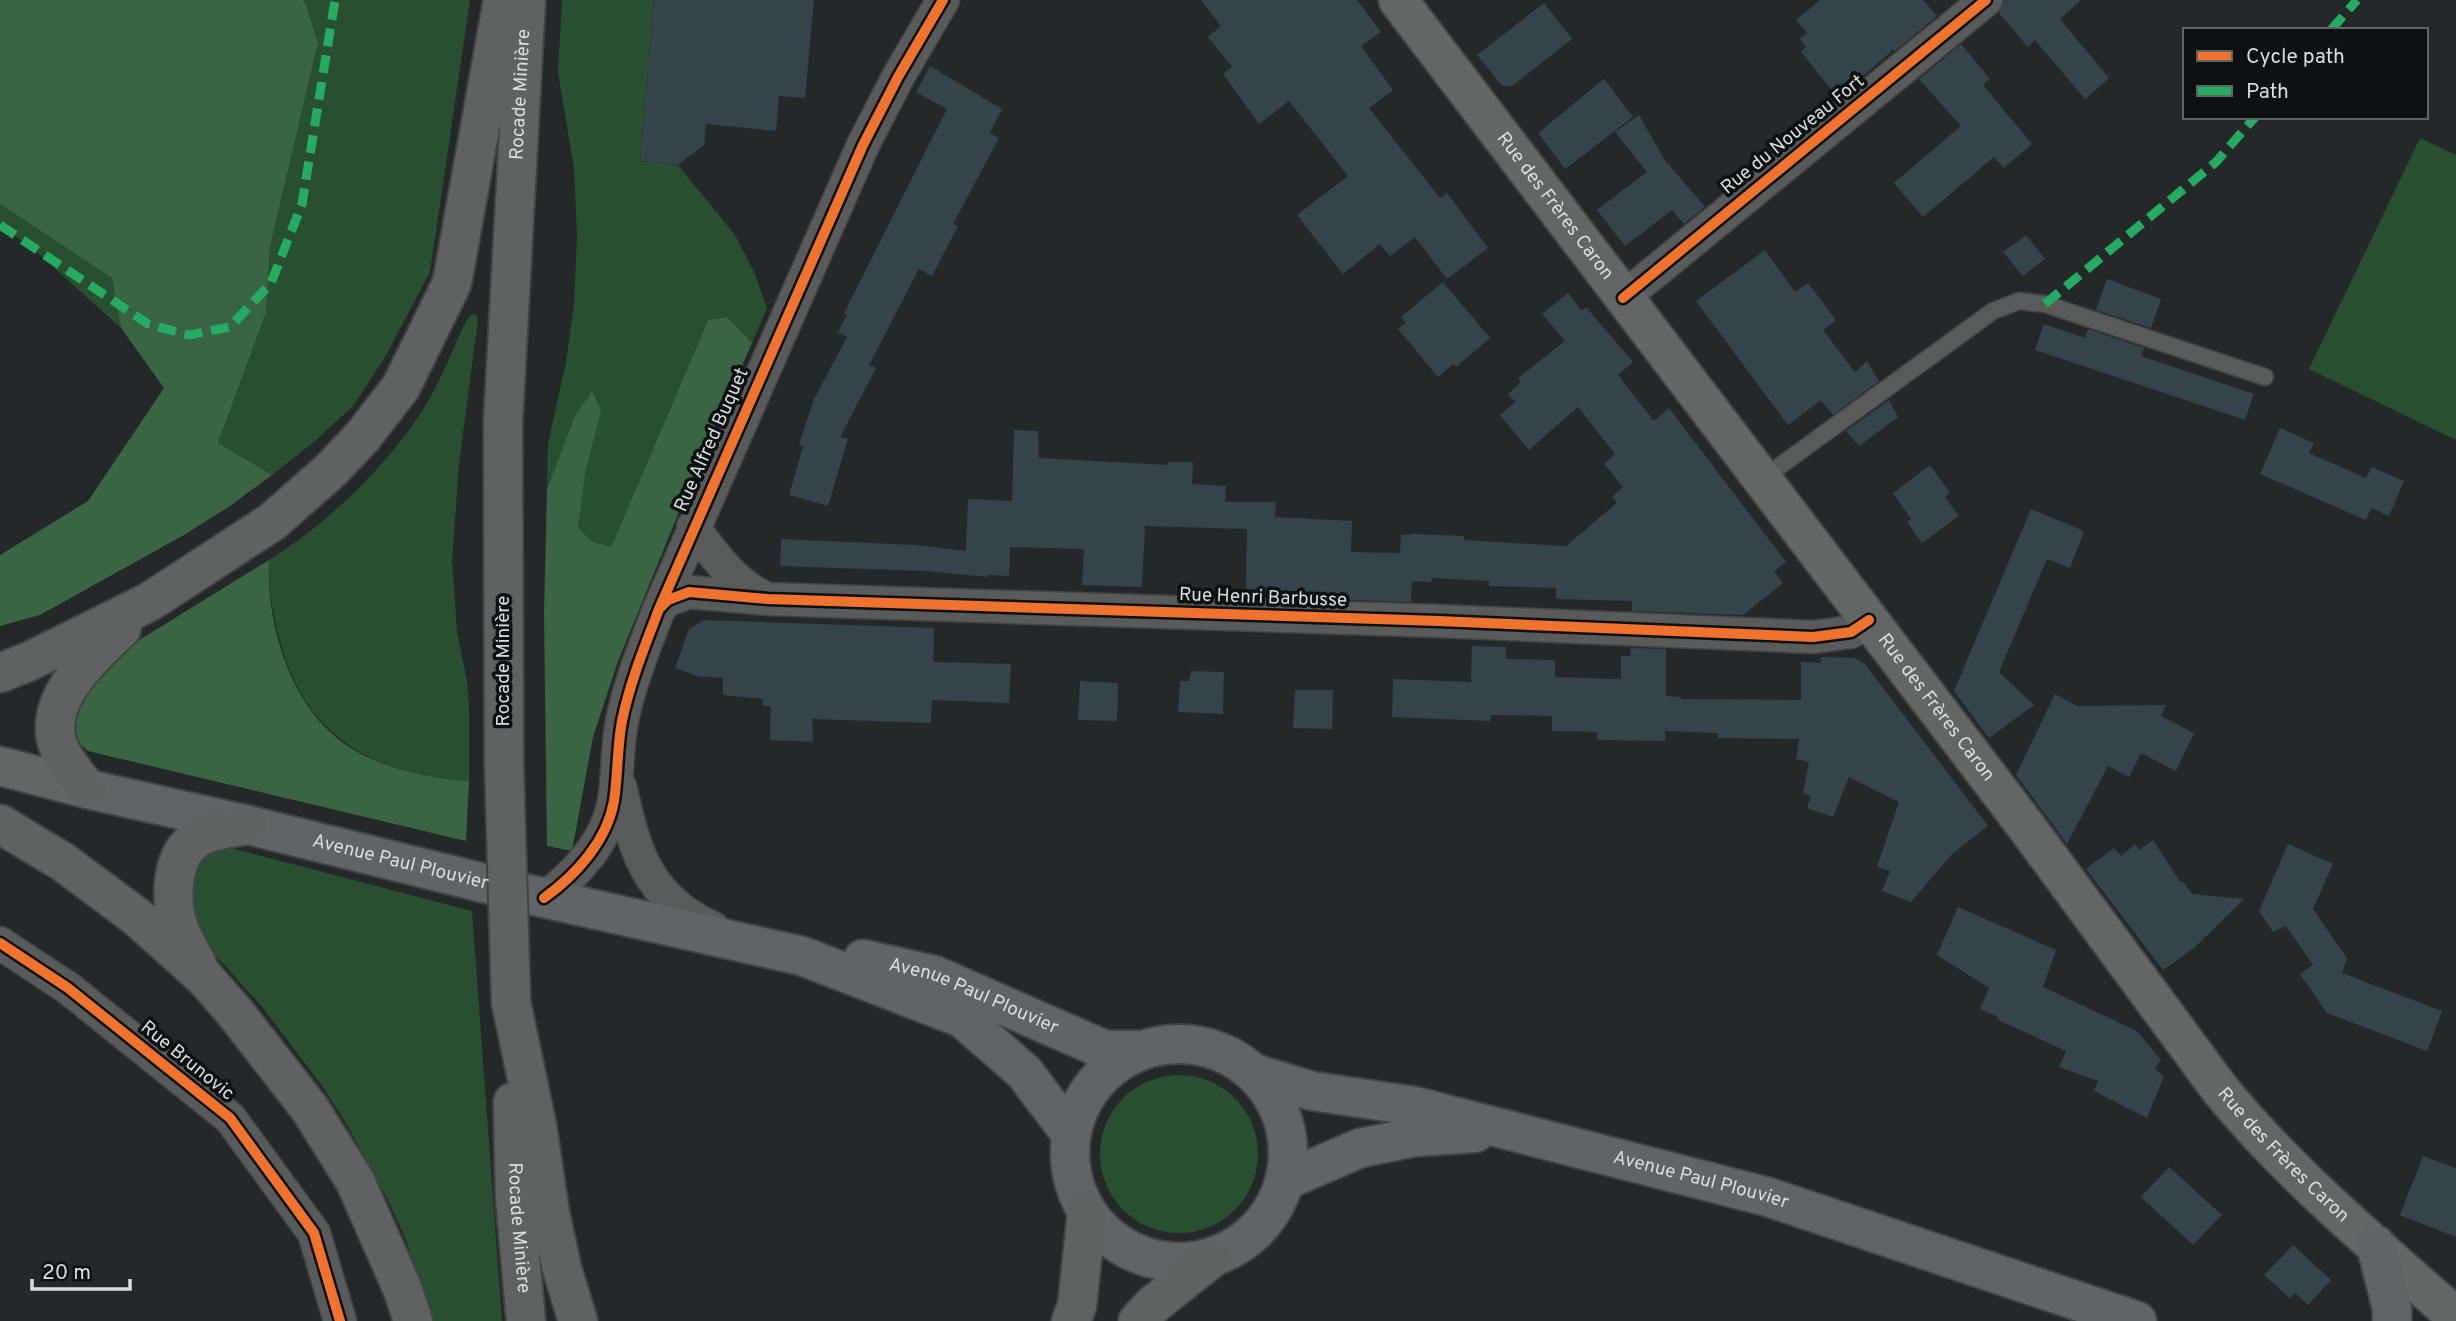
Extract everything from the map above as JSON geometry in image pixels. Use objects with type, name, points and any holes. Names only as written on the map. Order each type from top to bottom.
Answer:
[{"type":"highway","points":[[0,673],[149,602],[272,522],[332,469],[363,436],[401,387],[452,282],[503,0]]},
{"type":"highway","name":"Rocade Minière","points":[[526,0],[503,422],[504,762],[515,1199],[526,1321]]},
{"type":"highway","points":[[88,789],[69,766],[58,745],[57,719],[64,693],[78,671],[149,602]]},
{"type":"highway","points":[[0,824],[63,862],[137,917],[204,977],[233,1010],[310,1110],[355,1181],[413,1321]]},
{"type":"highway","points":[[204,977],[176,919],[174,886],[179,861],[191,843],[215,831],[248,825]]},
{"type":"highway","points":[[511,1002],[537,1126],[550,1213],[562,1269],[578,1321]]},
{"type":"highway","points":[[1071,1321],[1079,1294],[1087,1212]]},
{"type":"highway","points":[[1138,1321],[1154,1304],[1212,1258]]},
{"type":"main road","name":"Rue des Frères Caron","points":[[1398,0],[2025,825],[2232,1105],[2308,1184],[2456,1317]]},
{"type":"main road","name":"Avenue Paul Plouvier","points":[[0,766],[544,898],[802,956],[962,1018],[1024,1072],[1071,1134]]},
{"type":"main road","name":"Avenue Paul Plouvier","points":[[802,956],[855,957],[934,975],[1105,1050],[1141,1050]]},
{"type":"main road","points":[[1171,1044],[1202,1046],[1231,1056],[1256,1074],[1278,1105],[1288,1142],[1286,1180],[1275,1206],[1259,1229],[1237,1247],[1212,1258],[1183,1262],[1155,1259],[1129,1250],[1105,1234],[1087,1212],[1076,1188],[1070,1161],[1071,1134],[1084,1098],[1108,1069],[1141,1050],[1171,1044]]},
{"type":"main road","name":"Avenue Paul Plouvier","points":[[1256,1074],[1312,1091],[1414,1106],[1768,1197],[2137,1321]]},
{"type":"main road","points":[[1286,1180],[1360,1148],[1415,1137],[1514,1132]]},
{"type":"main road","points":[[2376,1245],[2392,1309],[2392,1321]]},
{"type":"street","name":"Rue Alfred Buquet","points":[[544,898],[564,884],[607,827],[614,800],[622,721],[635,672],[659,609],[863,145],[898,77],[943,0]]},
{"type":"street","name":"Rue du Nouveau Fort","points":[[1623,298],[1986,0]]},
{"type":"street","name":"Rue Henri Barbusse","points":[[693,527],[739,582],[768,599]]},
{"type":"street","name":"Rue Henri Barbusse","points":[[659,609],[668,600],[689,592],[768,599],[1425,620],[1813,637],[1851,632],[1869,620]]},
{"type":"street","name":"Rue Alfred Buquet","points":[[616,771],[629,829],[653,880],[669,902],[692,919],[747,944]]},
{"type":"street","name":"Rue Brunovic","points":[[0,943],[68,988],[230,1118],[314,1233],[340,1321]]},
{"type":"lane","points":[[1762,480],[1993,311],[2019,301],[2045,304],[2265,377]]},
{"type":"green space","points":[[0,0],[303,0],[318,43],[270,247],[266,313],[218,443],[272,475],[184,535],[40,615],[0,626],[0,555],[88,501],[164,388],[121,328],[112,278],[0,204]]},
{"type":"green space","points":[[303,0],[470,0],[430,272],[384,359],[353,406],[314,442],[272,475],[218,443],[266,313],[270,247],[318,43]]},
{"type":"green space","points":[[562,0],[654,0],[640,161],[678,165],[735,235],[754,272],[767,308],[752,343],[727,317],[708,320],[611,547],[591,541],[578,527],[591,392],[575,415],[547,489],[548,444],[566,362],[574,305],[577,236],[574,168],[558,72]]},
{"type":"green space","points":[[2420,138],[2456,155],[2456,440],[2309,369]]},
{"type":"green space","points":[[0,204],[112,278],[121,328],[29,245],[0,227]]},
{"type":"green space","points":[[475,313],[478,319],[459,464],[452,561],[457,631],[467,681],[469,781],[433,777],[371,758],[345,743],[323,723],[304,699],[289,669],[274,615],[269,560],[337,509],[399,444],[430,398],[464,325]]},
{"type":"green space","points":[[727,317],[752,343],[696,470],[617,664],[593,737],[572,851],[547,846],[544,614],[547,489],[575,415],[592,391],[601,411],[585,473],[578,527],[591,541],[611,547],[708,320]]},
{"type":"green space","points":[[269,560],[272,614],[279,641],[300,693],[315,716],[334,736],[369,758],[411,772],[469,781],[466,841],[88,751],[77,741],[72,726],[79,698],[131,645]]},
{"type":"green space","points":[[223,846],[472,911],[502,1321],[430,1321],[406,1240],[388,1200],[346,1123],[323,1087],[263,1008],[200,938],[186,896],[199,859]]},
{"type":"green space","points":[[1179,1075],[1209,1081],[1235,1098],[1252,1124],[1258,1154],[1252,1184],[1235,1210],[1209,1227],[1179,1233],[1149,1227],[1123,1210],[1106,1184],[1100,1154],[1106,1124],[1123,1098],[1149,1081]]},
{"type":"building","points":[[654,0],[814,0],[805,98],[779,96],[776,131],[706,124],[704,145],[678,165],[640,161]]},
{"type":"building","points":[[1201,0],[1357,0],[1381,32],[1361,46],[1393,90],[1369,108],[1440,198],[1447,193],[1488,248],[1447,279],[1415,237],[1390,256],[1380,244],[1343,274],[1297,215],[1348,176],[1289,101],[1259,124],[1223,74],[1232,67],[1208,37],[1221,26]]},
{"type":"building","points":[[1820,0],[1923,0],[1937,16],[1838,98],[1801,52],[1806,47],[1800,39],[1807,33],[1796,20]]},
{"type":"building","points":[[2004,0],[2081,0],[2060,19],[2109,78],[2085,99],[2035,40],[2028,47],[1999,13]]},
{"type":"building","points":[[1544,3],[1572,39],[1512,86],[1502,86],[1477,55]]},
{"type":"building","points":[[1961,44],[1990,79],[1983,85],[2032,144],[2004,168],[1994,157],[1923,217],[1894,183],[1961,126],[1919,79]]},
{"type":"building","points":[[930,66],[1002,109],[990,133],[999,138],[953,224],[958,226],[932,276],[919,269],[869,365],[876,368],[840,437],[848,439],[828,506],[789,495],[803,447],[799,445],[814,399],[847,337],[838,332],[847,315],[844,313],[947,109],[916,92]]},
{"type":"building","points":[[1604,79],[1633,117],[1565,169],[1538,133]]},
{"type":"building","points":[[1639,115],[1664,159],[1705,207],[1684,224],[1672,210],[1625,246],[1597,210],[1647,172],[1615,132]]},
{"type":"building","points":[[2026,235],[2045,259],[2023,276],[2003,252]]},
{"type":"building","points":[[1765,250],[1795,292],[1808,283],[1836,320],[1823,330],[1855,372],[1867,361],[1879,381],[1833,415],[1821,400],[1788,425],[1696,301]]},
{"type":"building","points":[[2107,279],[2161,299],[2151,328],[2096,310]]},
{"type":"building","points":[[1443,282],[1490,338],[1456,367],[1453,364],[1438,377],[1398,329],[1406,323],[1401,317]]},
{"type":"building","points":[[1568,293],[1582,311],[1586,307],[1633,362],[1618,375],[1654,421],[1669,408],[1786,562],[1774,571],[1783,583],[1743,615],[1632,611],[1632,601],[1556,599],[1556,588],[1489,586],[1489,581],[1432,578],[1431,582],[1412,581],[1411,602],[1296,598],[1296,591],[1246,591],[1247,529],[1145,526],[1142,587],[1082,585],[1084,549],[1010,547],[1009,576],[780,566],[781,539],[915,545],[966,551],[968,499],[1012,501],[1014,430],[1038,431],[1039,458],[1168,465],[1168,462],[1193,462],[1192,484],[1226,486],[1225,502],[1276,502],[1275,517],[1352,521],[1351,552],[1400,553],[1401,535],[1415,534],[1566,546],[1617,503],[1612,497],[1623,487],[1604,464],[1615,454],[1578,407],[1529,450],[1500,415],[1516,402],[1508,394],[1521,382],[1518,378],[1565,341],[1542,314]]},
{"type":"building","points":[[2044,324],[2085,338],[2088,329],[2144,348],[2141,356],[2254,394],[2245,420],[2035,350]]},
{"type":"building","points":[[1889,400],[1898,417],[1859,446],[1846,431]]},
{"type":"building","points":[[2280,428],[2314,443],[2309,453],[2366,478],[2372,467],[2404,481],[2389,516],[2371,508],[2366,520],[2260,474]]},
{"type":"building","points":[[1930,465],[1950,493],[1945,497],[1959,516],[1922,543],[1907,522],[1911,519],[1893,493]]},
{"type":"building","points":[[2031,509],[2084,531],[2070,568],[2047,559],[1999,672],[2034,705],[1989,738],[1954,691]]},
{"type":"building","points":[[704,620],[934,628],[933,662],[1011,664],[1009,703],[932,700],[931,723],[812,719],[813,742],[770,740],[771,706],[763,706],[763,699],[723,695],[723,678],[697,676],[675,668],[689,629]]},
{"type":"building","points":[[1472,646],[1506,647],[1506,659],[1555,660],[1555,677],[1621,679],[1621,656],[1630,656],[1631,648],[1666,649],[1666,696],[1681,699],[1801,700],[1801,662],[1821,663],[1821,657],[1855,658],[1865,664],[1988,826],[1952,854],[1911,902],[1882,891],[1890,871],[1877,867],[1899,802],[1849,777],[1833,817],[1807,808],[1811,796],[1803,793],[1809,762],[1796,759],[1799,739],[1718,738],[1718,733],[1665,731],[1665,741],[1597,740],[1597,732],[1552,731],[1552,716],[1491,715],[1491,721],[1392,717],[1393,679],[1471,682]]},
{"type":"building","points":[[1191,671],[1224,672],[1223,714],[1178,712],[1180,681],[1189,681]]},
{"type":"building","points":[[1080,681],[1118,683],[1117,721],[1078,720]]},
{"type":"building","points":[[1295,690],[1333,690],[1332,729],[1293,728]]},
{"type":"building","points":[[2055,694],[2077,706],[2166,705],[2161,716],[2194,733],[2176,771],[2141,753],[2129,777],[2108,766],[2067,844],[2016,775]]},
{"type":"building","points":[[2153,840],[2181,883],[2183,881],[2192,894],[2244,899],[2193,949],[2163,970],[2086,869],[2114,848],[2121,856],[2135,844],[2139,850]]},
{"type":"building","points":[[2288,844],[2333,864],[2313,909],[2347,958],[2342,973],[2442,1011],[2427,1051],[2327,1013],[2300,974],[2313,965],[2286,926],[2273,932],[2259,911]]},
{"type":"building","points":[[1958,907],[2056,950],[2043,987],[2137,1031],[2161,1060],[2155,1069],[2164,1076],[2147,1118],[2094,1091],[2098,1081],[2059,1067],[2066,1051],[1980,1009],[1989,988],[1937,955]]},
{"type":"building","points":[[2423,1156],[2456,1168],[2456,1237],[2400,1215]]},
{"type":"building","points":[[2169,1167],[2222,1215],[2193,1245],[2141,1197]]},
{"type":"building","points":[[2293,1245],[2331,1280],[2308,1305],[2295,1293],[2290,1298],[2264,1275]]},
{"type":"marked path","points":[[0,225],[148,324],[189,335],[230,327],[271,283],[302,204],[335,0]]},
{"type":"marked path","points":[[2333,28],[2357,0]]},
{"type":"marked path","points":[[2045,304],[2216,162],[2253,119]]},
{"type":"cycle path","points":[[544,898],[578,868],[605,830],[614,801],[620,731],[625,707],[659,609],[863,145],[898,77],[943,0]]},
{"type":"cycle path","points":[[1623,298],[1986,0]]},
{"type":"cycle path","points":[[659,609],[668,600],[689,592],[768,599],[1439,621],[1813,637],[1851,632],[1869,620]]},
{"type":"cycle path","points":[[0,943],[68,988],[230,1118],[314,1233],[340,1321]]}]
